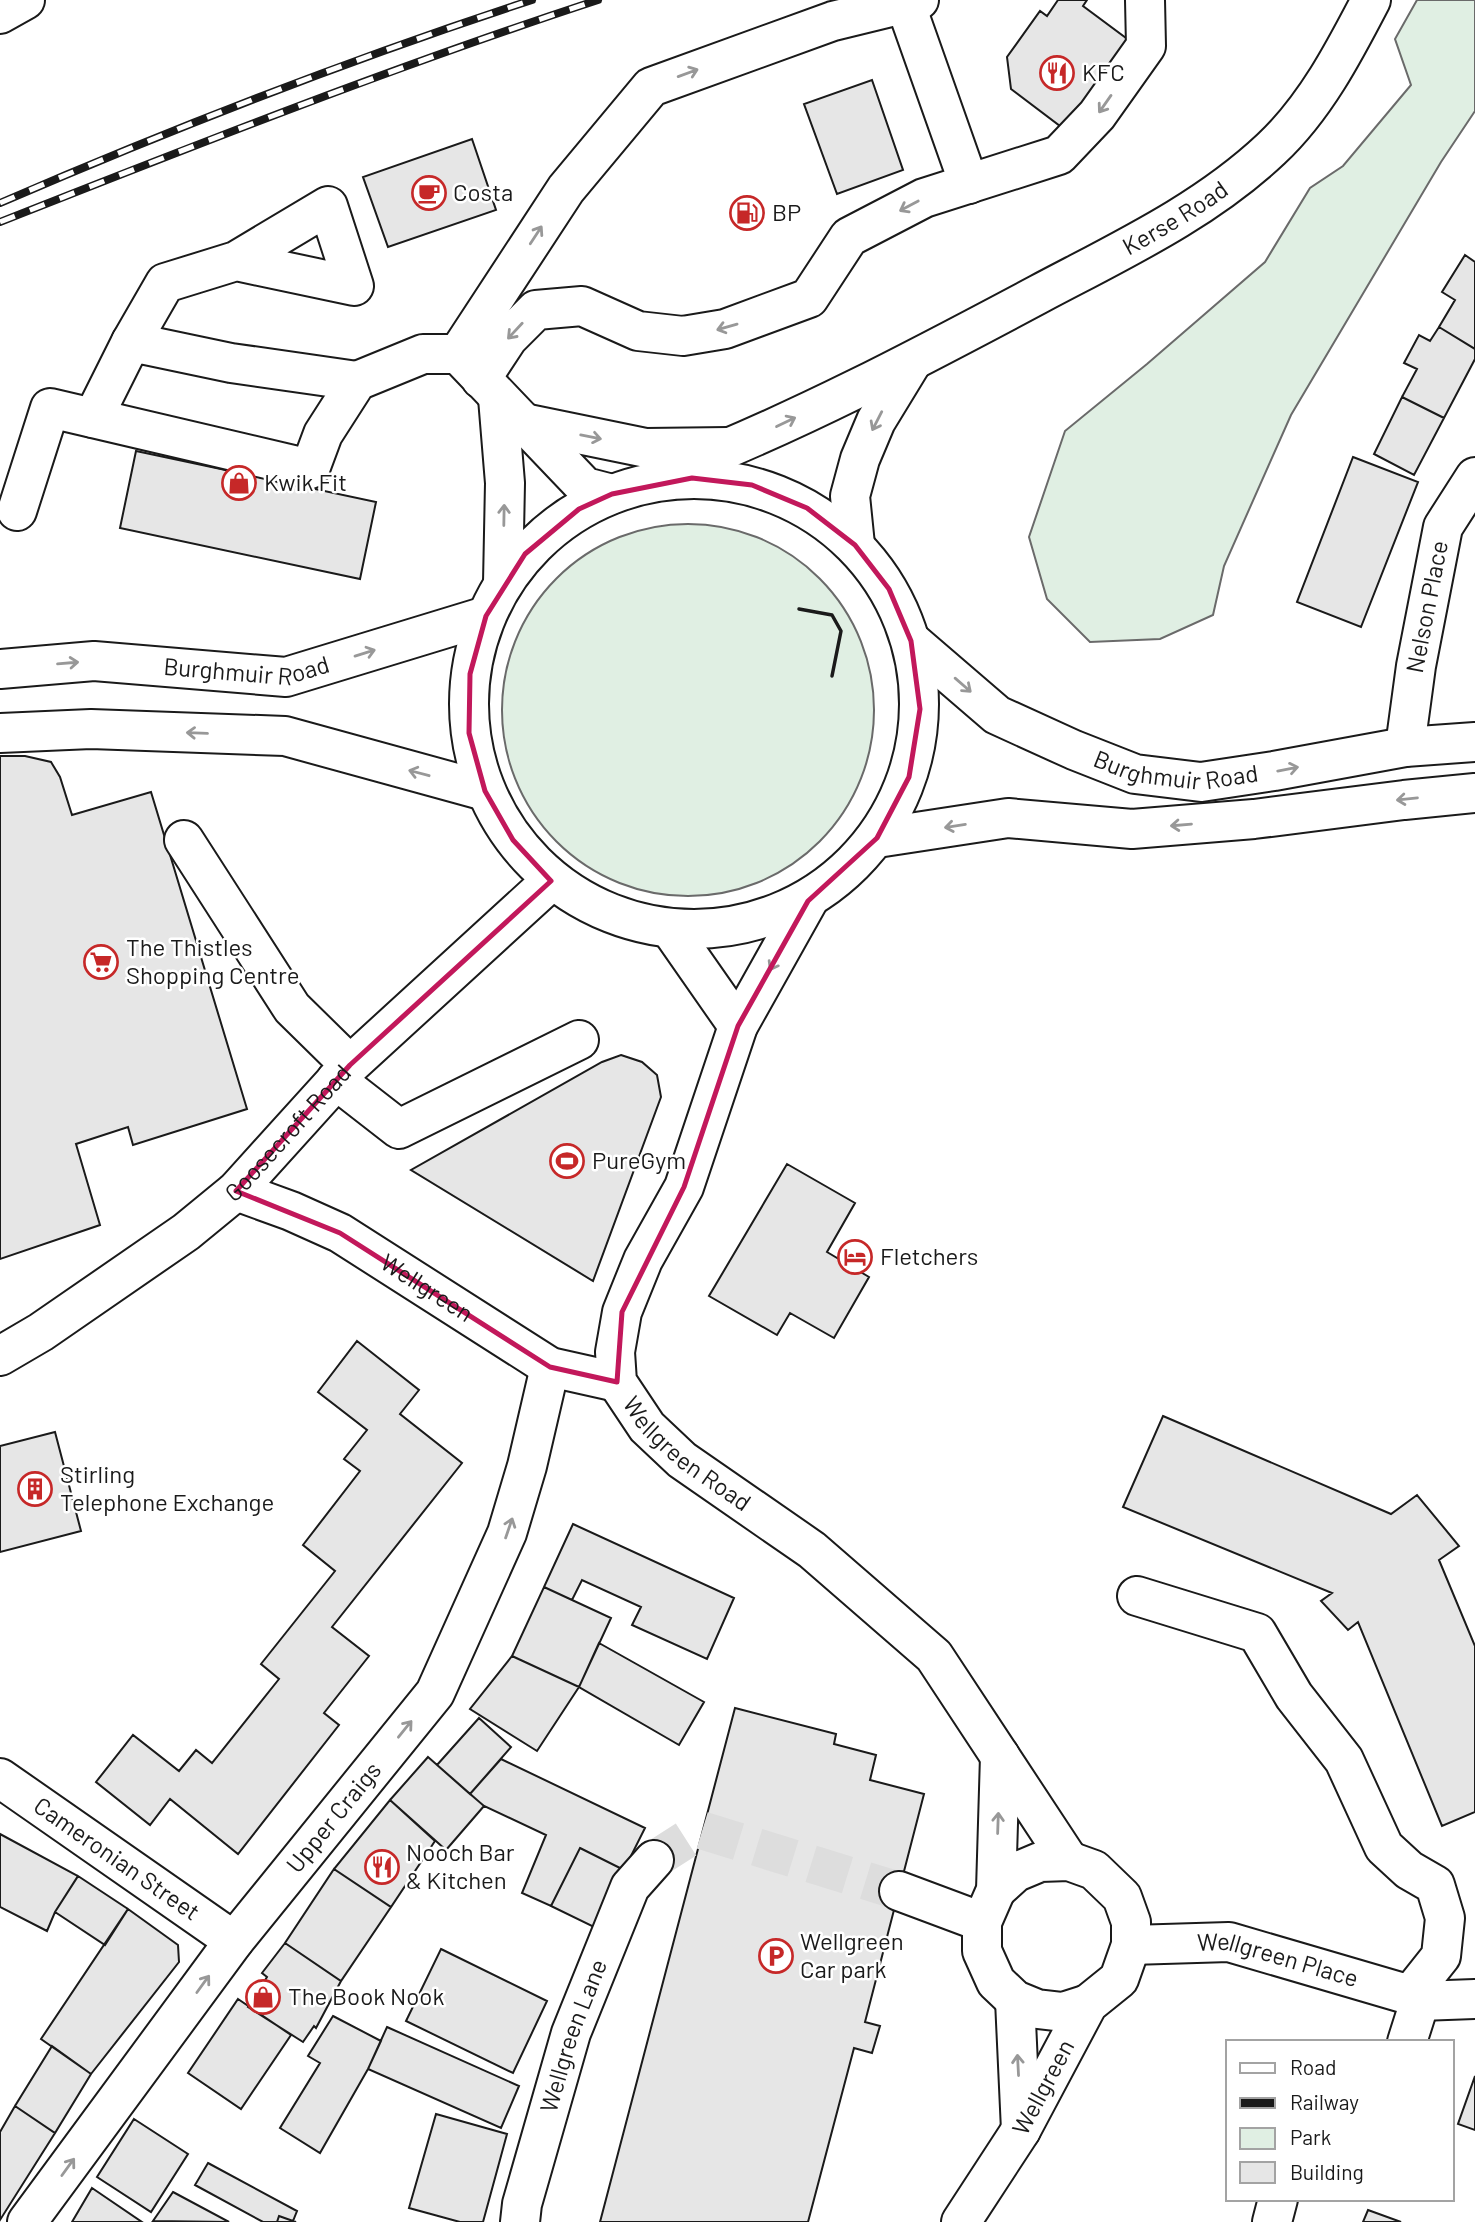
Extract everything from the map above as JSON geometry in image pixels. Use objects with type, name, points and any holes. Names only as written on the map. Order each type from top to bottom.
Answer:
[{"type":"main road","points":[[0,15],[25,0]]},
{"type":"main road","points":[[503,583],[505,483],[490,388],[508,338],[536,310],[582,306],[638,331],[683,336],[725,329],[809,298],[849,237],[924,198],[1059,155],[1097,115],[1146,46],[1144,0]]},
{"type":"main road","name":"Kerse Road","points":[[622,490],[738,445],[912,362],[1160,230],[1233,182],[1273,147],[1313,100],[1371,0]]},
{"type":"main road","points":[[490,388],[566,189],[651,87],[833,21],[912,2],[969,184]]},
{"type":"main road","points":[[93,418],[131,342],[165,283],[236,261]]},
{"type":"main road","points":[[131,342],[231,363],[357,381],[423,354],[490,388],[646,448],[723,448],[738,445]]},
{"type":"main road","points":[[855,545],[850,496],[860,459],[876,421],[912,362]]},
{"type":"main road","points":[[17,511],[50,408],[310,470],[323,434],[357,381]]},
{"type":"main road","points":[[490,388],[585,488],[622,490],[692,478],[752,485],[807,508],[855,545],[889,589],[911,641],[920,709],[909,777],[877,838],[808,901],[738,1026],[671,930]]},
{"type":"main road","name":"Nelson Place","points":[[1405,747],[1416,666],[1443,527],[1475,477]]},
{"type":"main road","points":[[622,490],[579,509],[525,554],[503,583],[486,616],[470,674],[469,733],[485,791],[513,840],[551,881],[608,914],[671,930],[741,926],[808,901]]},
{"type":"main road","name":"Burghmuir Road","points":[[0,668],[94,661],[286,677],[486,616]]},
{"type":"main road","name":"Burghmuir Road","points":[[911,641],[997,715],[1135,774],[1201,782],[1405,747],[1475,743]]},
{"type":"main road","points":[[0,733],[90,729],[285,736],[485,791]]},
{"type":"main road","name":"Burghmuir Road","points":[[877,838],[1008,818],[1132,829],[1254,819],[1475,793]]},
{"type":"main road","points":[[184,840],[292,1009],[343,1072],[399,1129],[579,1040]]},
{"type":"main road","name":"Goosecroft Road","points":[[0,1356],[41,1332],[186,1232],[236,1191],[343,1072],[551,881]]},
{"type":"main road","name":"Wellgreen Road","points":[[738,1026],[684,1187],[643,1260],[622,1312],[615,1352],[617,1382],[648,1427],[682,1460],[812,1549],[933,1656],[1000,1756]]},
{"type":"main road","name":"Wellgreen","points":[[236,1191],[340,1233],[550,1367],[617,1382]]},
{"type":"main road","name":"Upper Craigs","points":[[27,2222],[234,1941],[435,1693],[508,1533],[550,1367]]},
{"type":"main road","points":[[1136,1595],[1257,1633],[1294,1696],[1344,1760],[1384,1847],[1409,1870],[1436,1885],[1460,1917],[1441,1956],[1415,1998],[1407,2040]]},
{"type":"main road","points":[[1000,1756],[1069,1861]]},
{"type":"main road","points":[[1000,1756],[989,1906],[982,1951],[996,1982],[1015,2000]]},
{"type":"main road","name":"Cameronian Street","points":[[0,1778],[234,1941]]},
{"type":"main road","name":"Wellgreen Lane","points":[[520,2222],[522,2204],[571,2034],[630,1887],[654,1860]]},
{"type":"main road","points":[[989,1906],[1016,1872],[1040,1862],[1069,1861]]},
{"type":"main road","name":"Wellgreen","points":[[1021,2130],[1015,2000],[1037,2009],[1063,2012],[1088,2004],[1119,1979],[1131,1945],[1131,1922],[1122,1897],[1094,1870],[1069,1861]]},
{"type":"main road","points":[[899,1891],[989,1906]]},
{"type":"main road","name":"Wellgreen Place","points":[[1131,1945],[1229,1942],[1415,1998],[1475,1999]]},
{"type":"main road","name":"Wellgreen","points":[[1021,2130],[1088,2004]]},
{"type":"main road","points":[[961,2222],[1021,2130]]},
{"type":"main road","points":[[1272,2222],[1277,2201]]},
{"type":"highlighted area","points":[[692,478],[752,485],[807,508],[855,545],[889,589],[911,641],[920,709],[909,777],[877,838],[808,901],[738,1026],[684,1187],[622,1312],[617,1382],[550,1367],[340,1233],[236,1191],[350,1065],[551,881],[513,840],[485,791],[469,733],[470,674],[486,616],[525,554],[579,509],[612,494]]},
{"type":"green space","points":[[1417,0],[1475,0],[1475,111],[1441,162],[1291,415],[1224,566],[1213,615],[1160,639],[1090,642],[1047,599],[1029,537],[1065,431],[1265,262],[1310,188],[1343,166],[1411,85],[1395,39]]},
{"type":"green space","points":[[670,524],[706,524],[742,532],[776,546],[792,555],[820,578],[843,606],[860,639],[871,674],[874,710],[871,746],[860,781],[843,814],[820,842],[792,865],[759,882],[706,896],[670,896],[634,888],[600,874],[570,854],[544,828],[524,798],[510,764],[502,728],[502,692],[510,656],[524,622],[544,592],[570,566],[600,546],[634,532]]},
{"type":"building","name":"KFC","points":[[1058,0],[1087,0],[1083,6],[1130,41],[1064,129],[1011,89],[1007,57],[1040,11],[1047,16]]},
{"type":"building","points":[[872,80],[903,170],[837,194],[804,104]]},
{"type":"building","name":"Costa","points":[[472,139],[496,210],[388,247],[363,177]]},
{"type":"building","points":[[1465,255],[1475,262],[1475,349],[1439,327],[1455,300],[1442,292]]},
{"type":"building","points":[[1439,327],[1475,349],[1475,359],[1444,418],[1402,397],[1417,369],[1404,363],[1419,335],[1430,341]]},
{"type":"building","points":[[1402,397],[1444,418],[1414,475],[1374,454]]},
{"type":"building","points":[[136,451],[376,502],[360,579],[120,528]]},
{"type":"building","points":[[1353,457],[1418,482],[1361,627],[1297,602]]},
{"type":"building","name":"The Thistles Shopping Centre","points":[[0,756],[25,756],[51,762],[60,777],[72,815],[151,792],[247,1109],[133,1145],[128,1127],[76,1144],[100,1225],[0,1259]]},
{"type":"building","points":[[621,1055],[642,1062],[657,1075],[661,1097],[593,1281],[411,1170],[602,1062]]},
{"type":"building","points":[[787,1164],[855,1203],[827,1252],[869,1277],[834,1338],[790,1313],[777,1335],[709,1296]]},
{"type":"building","points":[[357,1341],[419,1390],[400,1414],[462,1463],[332,1627],[369,1656],[324,1713],[339,1725],[238,1854],[170,1799],[150,1825],[96,1782],[133,1735],[179,1771],[196,1750],[212,1763],[279,1679],[261,1664],[335,1571],[303,1545],[360,1471],[344,1459],[367,1430],[318,1392]]},
{"type":"building","points":[[1163,1416],[1391,1514],[1417,1495],[1459,1546],[1439,1560],[1475,1646],[1475,1812],[1442,1826],[1358,1622],[1348,1630],[1321,1601],[1332,1593],[1123,1507]]},
{"type":"building","name":"Stirling Telephone Exchange","points":[[55,1432],[81,1531],[0,1552],[0,1446]]},
{"type":"building","points":[[573,1524],[734,1598],[707,1659],[632,1625],[641,1607],[582,1580],[572,1600],[544,1587]]},
{"type":"building","points":[[544,1587],[611,1618],[579,1687],[512,1656]]},
{"type":"building","points":[[599,1643],[704,1702],[679,1745],[579,1687]]},
{"type":"building","points":[[512,1656],[579,1687],[537,1751],[470,1709]]},
{"type":"building","name":"Wellgreen Car park","points":[[735,1708],[836,1734],[834,1744],[876,1755],[870,1780],[924,1794],[865,2022],[880,2026],[872,2053],[854,2048],[808,2222],[600,2222]]},
{"type":"building","points":[[479,1718],[511,1747],[470,1794],[437,1765]]},
{"type":"building","points":[[428,1757],[484,1806],[446,1850],[390,1800]]},
{"type":"building","points":[[501,1759],[645,1828],[624,1870],[580,1848],[551,1906],[522,1893],[546,1835],[484,1806],[470,1794]]},
{"type":"building","points":[[390,1800],[435,1841],[391,1907],[334,1869]]},
{"type":"building","points":[[0,1834],[78,1876],[55,1912],[47,1931],[0,1907]]},
{"type":"building","points":[[580,1848],[624,1870],[596,1928],[551,1906]]},
{"type":"building","points":[[334,1869],[391,1907],[341,1981],[285,1943]]},
{"type":"building","points":[[78,1876],[128,1909],[105,1945],[55,1912]]},
{"type":"building","points":[[128,1909],[178,1945],[179,1962],[91,2074],[41,2039]]},
{"type":"building","points":[[285,1943],[341,1981],[316,2028],[314,2026],[303,2042],[248,2007],[267,1977],[262,1973]]},
{"type":"building","points":[[441,1949],[547,2001],[513,2073],[406,2021]]},
{"type":"building","points":[[238,1999],[291,2035],[241,2109],[188,2073]]},
{"type":"building","points":[[333,2016],[381,2041],[320,2153],[280,2128],[320,2063],[308,2056]]},
{"type":"building","points":[[387,2027],[519,2086],[501,2128],[368,2069]]},
{"type":"building","points":[[52,2046],[91,2074],[55,2133],[15,2106]]},
{"type":"building","points":[[1475,2076],[1475,2130],[1458,2124]]},
{"type":"building","points":[[15,2106],[55,2133],[0,2220],[0,2132]]},
{"type":"building","points":[[436,2114],[507,2134],[483,2222],[460,2222],[409,2208]]},
{"type":"building","points":[[134,2119],[188,2154],[151,2212],[97,2177]]},
{"type":"building","points":[[208,2163],[297,2211],[293,2221],[279,2216],[277,2222],[263,2222],[195,2185]]},
{"type":"building","points":[[92,2188],[142,2222],[72,2222]]},
{"type":"building","points":[[173,2192],[229,2222],[153,2221]]},
{"type":"building","points":[[1368,2210],[1401,2222],[1363,2222]]},
{"type":"building","points":[[279,2216],[293,2221],[296,2222],[277,2222]]},
{"type":"tunnel","points":[[654,1860],[701,1830],[899,1891]]},
{"type":"railway","points":[[0,203],[263,96],[532,0]]},
{"type":"railway","points":[[0,222],[372,79],[598,0]]},
{"type":"wall","points":[[799,609],[832,615],[841,631],[832,676]]},
{"type":"place","name":"KFC","points":[[1057,73]]},
{"type":"place","name":"Costa","points":[[429,193]]},
{"type":"place","name":"BP","points":[[747,213]]},
{"type":"place","name":"Kwik Fit","points":[[239,483]]},
{"type":"place","name":"The Thistles Shopping Centre","points":[[101,962]]},
{"type":"place","name":"PureGym","points":[[567,1161]]},
{"type":"place","name":"Fletchers","points":[[855,1257]]},
{"type":"place","name":"Stirling Telephone Exchange","points":[[35,1489]]},
{"type":"place","name":"Nooch Bar & Kitchen","points":[[382,1867]]},
{"type":"place","name":"Wellgreen Car park","points":[[776,1956]]},
{"type":"place","name":"The Book Nook","points":[[263,1997]]}]
